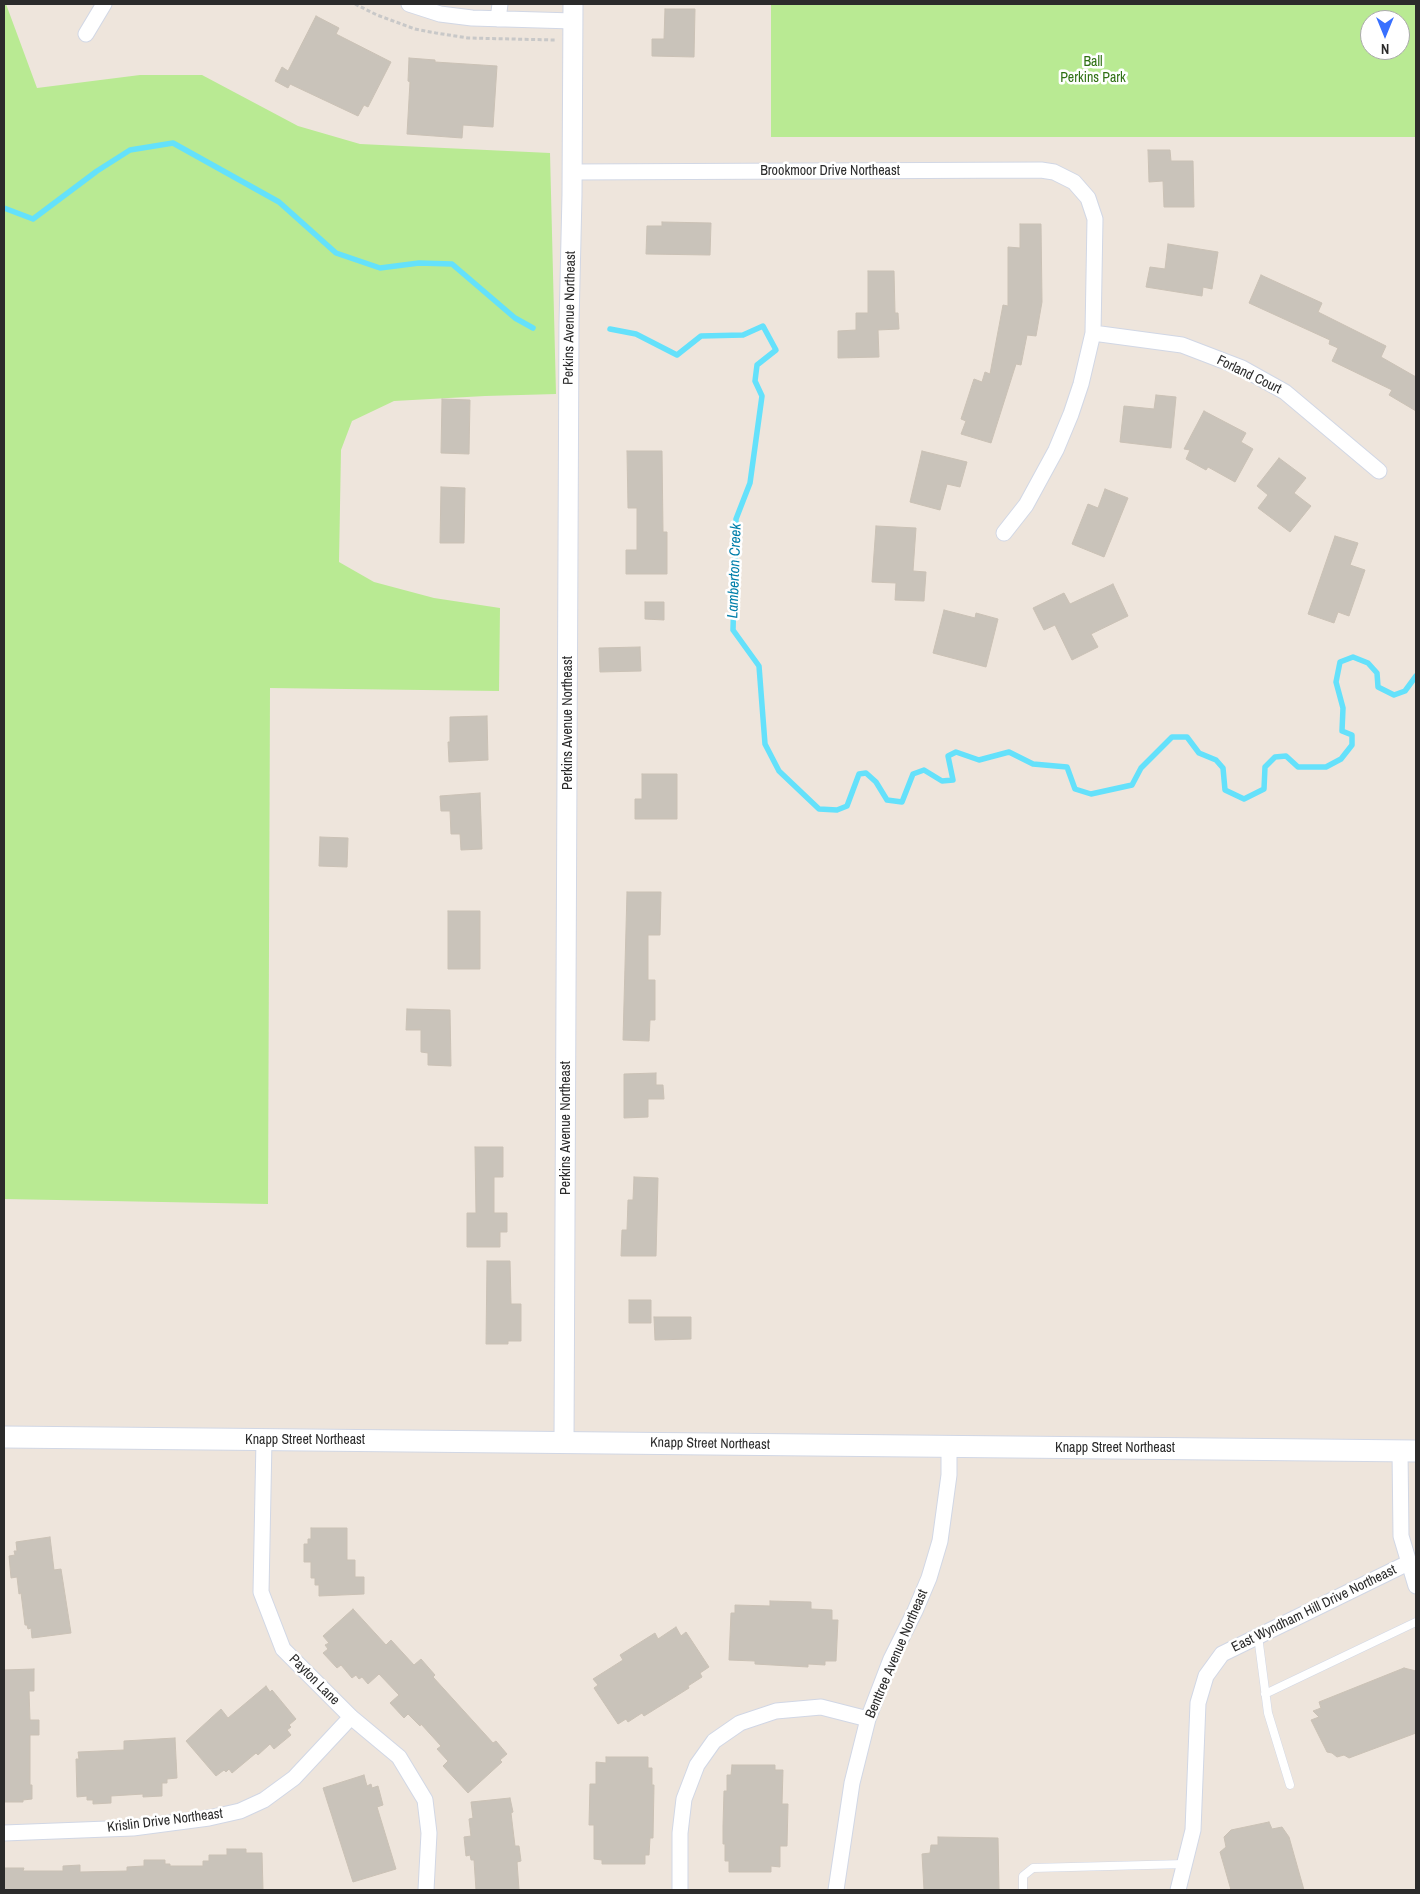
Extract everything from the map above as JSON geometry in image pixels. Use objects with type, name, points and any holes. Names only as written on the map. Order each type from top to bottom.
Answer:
[{"type":"main road","name":"Knapp Street Northeast","points":[[4,1437],[1408,1451]]},
{"type":"street","points":[[86,34],[104,4]]},
{"type":"street","points":[[409,4],[440,14],[499,11],[573,12]]},
{"type":"street","name":"Perkins Avenue Northeast","points":[[564,1442],[569,334],[573,12]]},
{"type":"street","name":"Brookmoor Drive Northeast","points":[[572,172],[1040,170],[1054,172],[1065,176],[1081,190],[1092,208],[1095,219],[1093,333]]},
{"type":"street","points":[[1004,533],[1026,505],[1056,450],[1081,384],[1093,333]]},
{"type":"street","name":"Forland Court","points":[[1093,333],[1182,345],[1242,368],[1285,392],[1379,471]]},
{"type":"street","name":"Payton Lane","points":[[264,1440],[261,1592],[283,1649],[351,1717],[399,1757],[425,1800],[429,1833],[426,1890]]},
{"type":"street","name":"Benttree Avenue Northeast","points":[[836,1890],[852,1783],[868,1719],[891,1659],[929,1578],[937,1550],[949,1475],[949,1447]]},
{"type":"street","points":[[1408,1451],[1401,1536],[1413,1555],[1416,1586]]},
{"type":"street","name":"East Wyndham Hill Drive Northeast","points":[[1178,1890],[1193,1830],[1198,1702],[1206,1676],[1222,1654],[1413,1555]]},
{"type":"street","points":[[680,1890],[680,1833],[684,1798],[697,1765],[714,1742],[740,1723],[776,1711],[821,1708],[868,1719]]},
{"type":"street","name":"Krislin Drive Northeast","points":[[4,1833],[133,1828],[209,1818],[240,1811],[264,1800],[294,1778],[351,1717]]},
{"type":"lane","points":[[1265,1694],[1416,1622]]},
{"type":"lane","points":[[1258,1636],[1268,1713],[1290,1785]]},
{"type":"lane","points":[[1023,1890],[1023,1876],[1032,1868],[1185,1864]]},
{"type":"green space","points":[[4,4],[6,4],[37,88],[140,75],[202,75],[298,126],[360,144],[550,153],[556,394],[394,401],[352,421],[341,450],[339,562],[374,582],[434,598],[500,608],[499,691],[270,688],[268,1204],[4,1199]]},
{"type":"green space","name":"Ball Perkins Park","points":[[771,4],[1416,4],[1416,137],[771,137]]},
{"type":"building","points":[[665,9],[695,9],[694,57],[652,56],[652,39],[664,39]]},
{"type":"building","points":[[316,16],[339,28],[336,34],[391,62],[368,107],[364,105],[358,116],[290,84],[288,88],[275,81],[282,67],[288,71]]},
{"type":"building","points":[[409,58],[435,60],[435,62],[497,66],[493,127],[463,125],[462,138],[407,134],[410,82],[408,81]]},
{"type":"building","points":[[1148,150],[1170,150],[1171,161],[1193,161],[1194,207],[1164,207],[1163,181],[1149,182]]},
{"type":"building","points":[[662,222],[711,223],[710,255],[646,254],[647,226],[662,226]]},
{"type":"building","points":[[1020,224],[1041,224],[1042,302],[1036,336],[1027,335],[1021,365],[1016,364],[991,443],[961,434],[966,421],[961,419],[974,379],[982,382],[985,372],[990,374],[1003,305],[1008,306],[1008,247],[1020,248]]},
{"type":"building","points":[[1168,244],[1218,252],[1212,289],[1203,287],[1202,296],[1146,287],[1150,267],[1165,269]]},
{"type":"building","points":[[868,271],[894,271],[895,313],[898,313],[899,329],[878,330],[879,357],[838,358],[838,331],[856,330],[856,313],[868,313]]},
{"type":"building","points":[[1261,275],[1322,303],[1318,312],[1386,346],[1381,357],[1416,377],[1416,411],[1389,395],[1392,390],[1332,361],[1338,348],[1329,344],[1330,340],[1249,303]]},
{"type":"building","points":[[1156,395],[1176,397],[1171,448],[1120,442],[1124,406],[1154,409]]},
{"type":"building","points":[[442,399],[470,400],[469,454],[441,453]]},
{"type":"building","points":[[1204,411],[1246,433],[1241,442],[1253,449],[1235,482],[1208,467],[1206,470],[1186,459],[1190,450],[1184,449]]},
{"type":"building","points":[[627,451],[662,451],[663,532],[667,532],[667,574],[626,574],[626,550],[637,550],[637,508],[628,508]]},
{"type":"building","points":[[922,451],[967,462],[960,487],[947,484],[940,510],[910,502]]},
{"type":"building","points":[[1279,458],[1306,478],[1294,493],[1311,506],[1290,532],[1258,508],[1268,495],[1257,486]]},
{"type":"building","points":[[441,487],[465,488],[464,543],[440,543]]},
{"type":"building","points":[[1105,489],[1128,498],[1104,557],[1072,544],[1088,504],[1098,508]]},
{"type":"building","points":[[876,526],[916,528],[913,571],[926,572],[924,601],[895,600],[896,583],[872,582]]},
{"type":"building","points":[[1335,536],[1358,543],[1350,565],[1365,570],[1349,616],[1338,612],[1334,623],[1308,614]]},
{"type":"building","points":[[1113,584],[1128,616],[1091,634],[1098,647],[1072,660],[1055,625],[1044,630],[1033,608],[1064,593],[1070,604]]},
{"type":"building","points":[[645,602],[664,602],[664,620],[645,619]]},
{"type":"building","points":[[944,610],[975,618],[976,613],[998,619],[986,667],[933,653]]},
{"type":"building","points":[[640,647],[641,671],[600,672],[599,648]]},
{"type":"building","points":[[487,716],[488,760],[449,762],[450,717]]},
{"type":"building","points":[[642,774],[677,774],[677,819],[635,819],[635,799],[642,799]]},
{"type":"building","points":[[480,793],[482,849],[461,850],[460,834],[451,834],[450,811],[441,811],[440,796]]},
{"type":"building","points":[[320,837],[348,838],[347,867],[319,866]]},
{"type":"building","points":[[627,892],[661,892],[660,935],[648,935],[648,980],[655,980],[655,1020],[650,1020],[649,1041],[623,1040]]},
{"type":"building","points":[[448,911],[480,911],[480,969],[448,969]]},
{"type":"building","points":[[407,1009],[450,1010],[451,1066],[428,1065],[428,1053],[421,1052],[421,1030],[406,1030]]},
{"type":"building","points":[[656,1073],[656,1085],[663,1085],[664,1099],[648,1099],[648,1117],[624,1118],[624,1074]]},
{"type":"building","points":[[475,1147],[503,1147],[503,1177],[494,1177],[494,1213],[507,1213],[507,1232],[500,1232],[500,1247],[467,1247],[467,1213],[476,1213]]},
{"type":"building","points":[[634,1177],[658,1178],[656,1256],[621,1256],[622,1230],[627,1230],[628,1200],[633,1200]]},
{"type":"building","points":[[487,1261],[510,1261],[511,1304],[521,1304],[521,1341],[508,1341],[508,1344],[486,1344]]},
{"type":"building","points":[[629,1300],[651,1300],[651,1323],[629,1323]]},
{"type":"building","points":[[654,1317],[691,1317],[691,1339],[655,1340]]},
{"type":"building","points":[[311,1528],[347,1528],[347,1560],[355,1560],[355,1577],[364,1577],[364,1594],[319,1596],[319,1585],[315,1585],[315,1578],[311,1578],[311,1562],[304,1562],[304,1544],[308,1544],[308,1539],[311,1539]]},
{"type":"building","points":[[50,1537],[54,1570],[61,1569],[71,1633],[32,1638],[31,1628],[28,1629],[27,1625],[25,1625],[17,1577],[11,1578],[9,1556],[15,1555],[14,1551],[17,1551],[16,1542]]},
{"type":"building","points":[[770,1601],[811,1602],[811,1609],[832,1610],[832,1620],[838,1620],[836,1661],[825,1661],[825,1665],[808,1664],[808,1667],[755,1664],[755,1661],[729,1660],[731,1613],[735,1613],[735,1605],[770,1606]]},
{"type":"building","points":[[353,1609],[386,1645],[391,1640],[414,1665],[421,1659],[435,1675],[433,1677],[493,1743],[496,1741],[507,1754],[500,1760],[502,1762],[468,1793],[443,1766],[448,1761],[437,1749],[441,1746],[421,1724],[420,1726],[408,1714],[404,1718],[390,1703],[399,1695],[379,1674],[368,1684],[362,1677],[359,1679],[356,1675],[352,1678],[341,1665],[337,1668],[323,1653],[328,1649],[325,1645],[329,1643],[323,1636]]},
{"type":"building","points":[[676,1627],[681,1636],[686,1632],[709,1667],[700,1673],[702,1677],[688,1686],[689,1688],[644,1716],[642,1713],[628,1722],[626,1719],[618,1724],[594,1688],[598,1685],[593,1679],[623,1660],[620,1655],[655,1633],[658,1639]]},
{"type":"building","points":[[1404,1668],[1416,1671],[1416,1733],[1349,1758],[1344,1755],[1337,1757],[1327,1752],[1311,1720],[1319,1717],[1313,1711],[1321,1708],[1319,1702]]},
{"type":"building","points":[[34,1669],[34,1691],[29,1691],[30,1720],[39,1720],[39,1735],[30,1735],[30,1785],[32,1785],[32,1799],[23,1800],[23,1802],[4,1802],[4,1670]]},
{"type":"building","points":[[266,1686],[270,1692],[272,1690],[296,1719],[289,1725],[291,1727],[287,1730],[291,1735],[274,1749],[270,1744],[258,1755],[256,1753],[232,1773],[229,1769],[216,1776],[186,1741],[221,1709],[228,1718]]},
{"type":"building","points":[[175,1738],[177,1778],[167,1779],[167,1783],[162,1783],[162,1796],[143,1797],[143,1794],[111,1796],[111,1803],[93,1804],[93,1800],[87,1800],[87,1796],[77,1797],[76,1759],[79,1759],[78,1752],[124,1750],[124,1741]]},
{"type":"building","points":[[606,1757],[648,1757],[648,1768],[652,1768],[652,1785],[654,1785],[653,1838],[650,1838],[649,1855],[645,1855],[645,1864],[602,1864],[602,1860],[594,1859],[594,1825],[589,1825],[590,1784],[596,1784],[596,1762],[606,1763]]},
{"type":"building","points":[[732,1765],[775,1765],[775,1770],[783,1770],[782,1804],[788,1804],[787,1846],[780,1846],[780,1867],[771,1866],[771,1872],[729,1872],[729,1861],[725,1861],[723,1826],[724,1791],[727,1791],[727,1775],[731,1775]]},
{"type":"building","points":[[364,1775],[367,1786],[371,1784],[372,1788],[378,1786],[383,1805],[377,1807],[396,1869],[353,1882],[323,1788]]},
{"type":"building","points":[[510,1798],[513,1812],[511,1813],[515,1846],[519,1846],[521,1861],[517,1862],[519,1890],[476,1890],[474,1860],[471,1860],[470,1855],[466,1856],[464,1837],[471,1836],[469,1819],[473,1818],[471,1802]]},
{"type":"building","points":[[1269,1822],[1272,1829],[1282,1827],[1289,1837],[1304,1890],[1231,1890],[1220,1852],[1226,1847],[1224,1837],[1231,1830]]},
{"type":"building","points":[[938,1837],[998,1838],[999,1890],[924,1890],[922,1854],[930,1853],[931,1845],[938,1845]]},
{"type":"building","points":[[227,1849],[246,1849],[246,1853],[262,1853],[263,1890],[4,1890],[4,1868],[24,1868],[23,1871],[63,1871],[63,1866],[80,1865],[80,1872],[127,1871],[127,1867],[144,1866],[144,1860],[165,1860],[165,1864],[170,1864],[170,1866],[203,1866],[203,1861],[209,1861],[209,1855],[227,1855]]},
{"type":"waterway","points":[[4,208],[33,219],[97,171],[130,150],[173,143],[279,202],[336,253],[380,268],[419,263],[452,264],[515,318],[533,328]]},
{"type":"waterway","name":"Lamberton Creek","points":[[610,329],[636,334],[677,355],[701,336],[743,335],[763,326],[776,350],[757,365],[755,381],[762,396],[750,483],[736,519],[733,630],[759,666],[765,744],[779,771],[819,809],[837,810],[847,806],[859,774],[866,773],[876,782],[887,800],[902,802],[913,774],[924,770],[942,781],[953,780],[948,756],[956,752],[979,760],[1009,752],[1033,764],[1067,767],[1075,789],[1091,794],[1132,785],[1141,768],[1172,737],[1187,737],[1199,753],[1216,760],[1223,768],[1225,790],[1244,799],[1264,789],[1265,767],[1275,757],[1286,756],[1298,767],[1326,767],[1341,759],[1352,745],[1352,735],[1342,731],[1343,708],[1336,682],[1340,662],[1353,657],[1368,663],[1377,673],[1378,687],[1394,695],[1405,691],[1416,676]]}]
